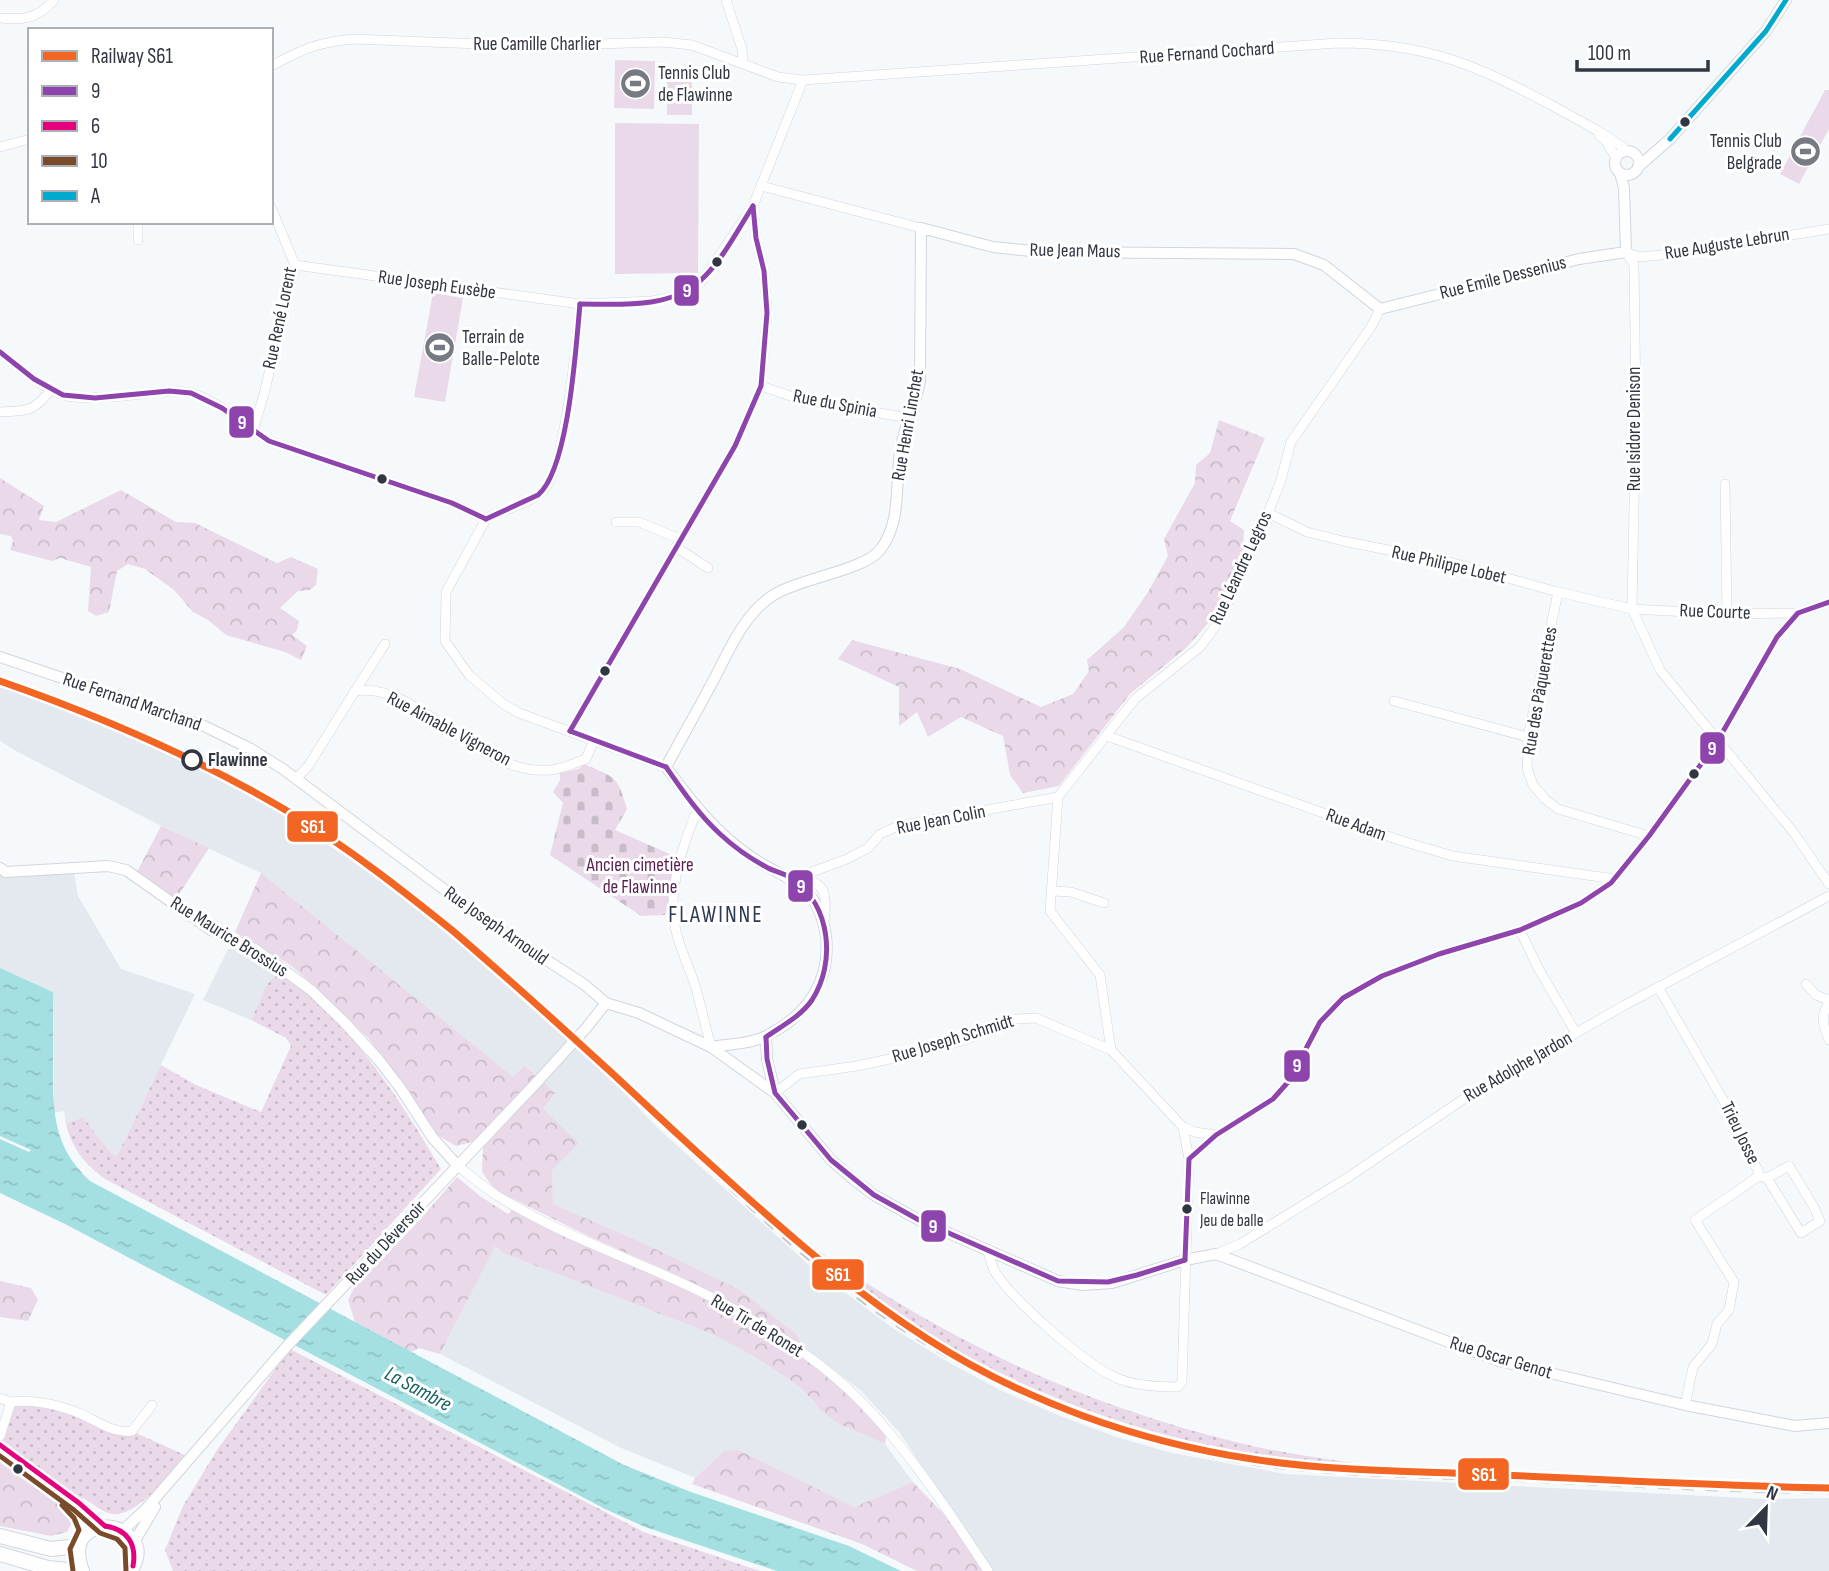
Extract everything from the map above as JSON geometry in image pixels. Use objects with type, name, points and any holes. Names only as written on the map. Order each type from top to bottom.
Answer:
[{"type":"main road","points":[[0,1554],[48,1568],[80,1571],[79,1546],[89,1531],[105,1526],[122,1531],[133,1544],[134,1569]]},
{"type":"main road","points":[[0,1536],[51,1549],[79,1546]]},
{"type":"street","points":[[0,18],[26,20],[47,8],[54,0]]},
{"type":"street","points":[[726,0],[742,49],[743,64]]},
{"type":"street","points":[[1630,172],[1657,151],[1766,31],[1786,0]]},
{"type":"street","name":"Rue Camille Charlier","points":[[273,65],[307,47],[354,39],[531,46],[663,42],[691,45],[778,78],[803,80]]},
{"type":"street","name":"Rue Fernand Cochard","points":[[803,80],[1369,43],[1429,52],[1466,63],[1507,81],[1610,138],[1631,153]]},
{"type":"street","name":"Rue Joseph Eusèbe","points":[[295,265],[580,304],[653,301],[671,297],[691,289],[704,278],[753,206],[803,80]]},
{"type":"street","name":"Rue Fernand Cochard","points":[[1593,129],[1606,141],[1616,158]]},
{"type":"street","points":[[0,146],[28,139]]},
{"type":"street","points":[[1630,172],[1615,166],[1619,154],[1657,151]]},
{"type":"street","points":[[1626,252],[1624,188],[1630,172],[1631,153]]},
{"type":"street","name":"Rue Jean Maus","points":[[762,186],[993,247],[1041,252],[1294,254],[1324,265],[1380,309]]},
{"type":"street","points":[[570,732],[736,446],[761,386],[767,313],[764,271],[756,238],[753,206]]},
{"type":"street","name":"Rue René Lorent","points":[[253,431],[295,265],[273,211]]},
{"type":"street","points":[[138,224],[138,240]]},
{"type":"street","name":"Rue Henri Linchet","points":[[666,767],[737,635],[759,607],[783,589],[857,564],[877,554],[891,532],[901,447],[916,403],[920,381],[921,228]]},
{"type":"street","name":"Rue Auguste Lebrun","points":[[1626,252],[1639,257],[1672,254],[1829,229]]},
{"type":"street","name":"Rue Emile Dessenius","points":[[1380,309],[1579,259],[1626,252]]},
{"type":"street","name":"Rue Isidore Denison","points":[[1626,252],[1634,265],[1636,405],[1632,609]]},
{"type":"street","points":[[580,304],[563,437],[552,475],[545,489],[530,500],[503,509],[486,519],[446,592],[445,641],[468,676],[519,713],[666,767],[697,810],[721,834],[768,869],[793,879],[813,898],[824,922],[828,953],[822,979],[812,1001],[792,1020],[766,1037],[711,1046],[695,988],[678,941],[673,895],[697,810]]},
{"type":"street","name":"Rue Léandre Legros","points":[[1058,797],[1135,698],[1200,647],[1220,620],[1268,513],[1281,480],[1291,442],[1371,327],[1380,309]]},
{"type":"street","points":[[0,352],[51,390],[71,397],[191,393],[224,410],[253,431],[291,449],[452,503],[486,519]]},
{"type":"street","name":"Rue du Spinia","points":[[761,386],[802,400],[909,418]]},
{"type":"street","points":[[0,412],[27,411],[38,406],[51,390]]},
{"type":"street","points":[[1725,484],[1727,614]]},
{"type":"street","name":"Rue Philippe Lobet","points":[[1268,513],[1307,531],[1343,541],[1453,563],[1632,609]]},
{"type":"street","points":[[616,522],[639,522],[678,543],[708,568]]},
{"type":"street","name":"Rue des Pâquerettes","points":[[1558,592],[1528,737],[1527,768],[1533,785],[1558,809],[1649,836]]},
{"type":"street","points":[[1189,1159],[1216,1135],[1273,1099],[1289,1081],[1320,1022],[1343,998],[1382,976],[1405,967],[1520,930],[1581,903],[1615,879],[1717,742],[1777,637],[1798,613],[1829,602]]},
{"type":"street","points":[[1632,609],[1660,670],[1794,833],[1829,884]]},
{"type":"street","name":"Rue Courte","points":[[1632,609],[1727,614],[1798,613]]},
{"type":"street","points":[[296,779],[309,765],[385,644]]},
{"type":"street","name":"Rue Fernand Marchand","points":[[0,657],[204,726],[251,749],[296,779]]},
{"type":"street","name":"Rue Aimable Vigneron","points":[[355,691],[391,694],[486,753],[524,768],[548,771],[586,759],[594,740]]},
{"type":"street","points":[[1394,701],[1528,737]]},
{"type":"street","name":"Rue Adam","points":[[1107,736],[1402,841],[1453,856],[1615,879]]},
{"type":"street","name":"Rue Joseph Arnould","points":[[296,779],[485,920],[585,985],[606,1003],[639,1013],[711,1046],[775,1093]]},
{"type":"street","points":[[1058,797],[1050,911],[1100,975],[1111,1050]]},
{"type":"street","name":"Rue Jean Colin","points":[[793,879],[868,848],[880,834],[898,826],[1058,797]]},
{"type":"street","name":"Rue Maurice Brossius","points":[[3,870],[95,866],[126,870],[211,930],[255,949],[311,990],[344,1022],[393,1079],[432,1137],[458,1166]]},
{"type":"street","points":[[1053,891],[1070,892],[1104,902]]},
{"type":"street","name":"Rue Adolphe Jardon","points":[[1216,1254],[1240,1244],[1347,1178],[1477,1090],[1658,987],[1829,896]]},
{"type":"street","points":[[1520,930],[1537,966],[1577,1033]]},
{"type":"street","points":[[1806,984],[1816,995],[1829,1001],[1822,1025],[1829,1040]]},
{"type":"street","name":"Trieu Josse","points":[[1658,987],[1736,1122],[1741,1142],[1763,1177],[1695,1220],[1734,1282],[1729,1310],[1717,1324],[1712,1344],[1693,1367],[1685,1405]]},
{"type":"street","name":"Rue du Déversoir","points":[[122,1531],[168,1484],[279,1356],[539,1080],[606,1003]]},
{"type":"street","name":"Rue Joseph Schmidt","points":[[775,1093],[799,1074],[908,1055],[965,1040],[1015,1019],[1037,1018],[1111,1050],[1183,1127]]},
{"type":"street","points":[[766,1037],[767,1059],[775,1093],[831,1160],[874,1195],[919,1220],[1058,1281],[1082,1285],[1112,1283],[1185,1260],[1216,1254]]},
{"type":"street","points":[[1183,1127],[1216,1135]]},
{"type":"street","points":[[988,1252],[995,1272],[1030,1311],[1089,1361],[1118,1379],[1158,1387],[1178,1387],[1182,1382],[1189,1159],[1183,1127]]},
{"type":"street","name":"Rue Tir de Ronet","points":[[458,1166],[496,1195],[547,1223],[718,1301],[794,1348],[836,1378],[856,1397],[913,1464],[988,1571]]},
{"type":"street","points":[[1789,1166],[1820,1221],[1801,1233],[1763,1177],[1789,1166]]},
{"type":"street","name":"Rue Oscar Genot","points":[[1216,1254],[1499,1361],[1685,1405],[1795,1426],[1829,1423]]},
{"type":"street","points":[[0,1398],[79,1413],[122,1433],[132,1431],[152,1405]]},
{"type":"street","points":[[0,1436],[11,1402]]},
{"type":"street","points":[[0,1445],[79,1503],[105,1526]]},
{"type":"street","name":"Rue du Déversoir","points":[[133,1544],[168,1484]]},
{"type":"street","points":[[63,1491],[81,1513],[89,1531]]},
{"type":"shaded area","points":[[0,686],[50,702],[168,751],[271,807],[362,867],[448,933],[608,1076],[661,1131],[810,1266],[894,1329],[1002,1391],[1116,1437],[1172,1453],[1285,1474],[1764,1499],[1829,1498],[1829,1571],[992,1571],[899,1432],[860,1390],[803,1347],[797,1335],[643,1243],[553,1204],[552,1170],[543,1109],[555,1093],[526,1065],[513,1078],[261,873],[161,826],[0,741]]},
{"type":"shaded area","points":[[74,871],[78,896],[121,969],[195,994],[117,1156],[111,1153],[83,1117],[66,1124],[64,1111],[54,1113],[53,992],[0,968],[0,873]]},
{"type":"shaded area","points":[[233,946],[241,947],[278,972],[266,986],[251,1020],[203,1000],[227,951]]},
{"type":"shaded area","points":[[495,1245],[503,1253],[712,1334],[753,1356],[793,1382],[837,1423],[885,1444],[913,1482],[854,1507],[724,1451],[695,1478],[619,1447],[440,1354]]},
{"type":"green space","name":"Tennis Club de Flawinne","points":[[615,60],[655,61],[654,109],[614,108]]},
{"type":"green space","points":[[667,79],[692,79],[692,115],[667,115]]},
{"type":"green space","name":"Tennis Club Belgrade","points":[[1825,90],[1829,90],[1829,129],[1799,184],[1780,174]]},
{"type":"green space","points":[[615,123],[699,124],[698,273],[615,274]]},
{"type":"green space","name":"Terrain de Balle-Pelote","points":[[433,293],[463,298],[445,402],[414,397]]},
{"type":"green space","points":[[1219,420],[1265,438],[1230,521],[1244,530],[1242,562],[1211,620],[1187,647],[1130,694],[1059,786],[1023,793],[1010,775],[1003,736],[961,717],[928,737],[917,712],[899,726],[899,687],[838,659],[852,640],[960,669],[1041,707],[1073,694],[1089,671],[1087,660],[1124,627],[1168,556],[1164,539],[1195,483],[1196,465],[1210,453]]},
{"type":"green space","points":[[0,478],[44,506],[39,520],[56,522],[121,490],[176,522],[195,523],[277,563],[291,557],[318,569],[316,585],[310,590],[298,591],[280,608],[299,621],[297,630],[292,635],[307,646],[301,660],[285,652],[226,635],[193,612],[174,590],[145,569],[128,564],[117,571],[109,612],[96,616],[88,611],[91,567],[60,558],[52,561],[10,550],[13,541],[11,536],[0,534]]},
{"type":"green space","name":"Ancien cimetière de Flawinne","points":[[584,764],[609,775],[621,790],[627,809],[615,830],[681,859],[665,915],[641,916],[550,855],[563,803],[553,792],[560,780],[560,773],[578,769]]},
{"type":"green space","points":[[161,826],[209,848],[176,899],[137,872]]},
{"type":"green space","points":[[261,873],[513,1077],[525,1065],[536,1075],[476,1141],[456,1146],[437,1135],[369,1039],[290,965],[235,932]]},
{"type":"green space","points":[[278,972],[322,1007],[360,1048],[403,1107],[441,1169],[326,1295],[105,1179],[80,1155],[66,1124],[83,1117],[111,1153],[117,1156],[161,1065],[196,1085],[261,1112],[291,1046],[286,1038],[251,1020],[266,986]]},
{"type":"green space","points":[[544,1082],[555,1093],[543,1109],[579,1143],[552,1170],[553,1204],[643,1243],[740,1290],[797,1335],[803,1347],[755,1316],[679,1276],[590,1237],[495,1190],[482,1172],[483,1147]]},
{"type":"green space","points":[[457,1177],[508,1214],[516,1206],[750,1320],[836,1378],[887,1432],[885,1444],[837,1423],[793,1382],[712,1334],[503,1253],[495,1246],[440,1354],[419,1348],[411,1352],[355,1322],[348,1300],[355,1286],[415,1225]]},
{"type":"green space","points":[[796,1235],[848,1271],[955,1335],[1066,1387],[1183,1428],[1287,1453],[1359,1464],[1292,1459],[1226,1449],[1161,1434],[1097,1414],[1035,1389],[975,1360],[917,1327],[853,1283]]},
{"type":"green space","points":[[0,1281],[31,1288],[38,1300],[28,1321],[0,1317]]},
{"type":"green space","points":[[290,1349],[644,1532],[760,1571],[173,1571],[165,1550],[183,1506],[217,1450]]},
{"type":"green space","points":[[11,1402],[53,1406],[110,1428],[132,1431],[187,1456],[143,1501],[122,1513],[109,1513],[83,1498],[79,1503],[0,1445],[0,1436]]},
{"type":"green space","points":[[738,1450],[854,1507],[913,1482],[964,1535],[988,1571],[917,1571],[862,1544],[692,1484],[724,1451]]},
{"type":"green space","points":[[0,1453],[46,1484],[68,1505],[72,1522],[67,1532],[51,1536],[0,1526]]},
{"type":"water","name":"La Sambre","points":[[0,968],[53,992],[53,1096],[57,1126],[68,1154],[90,1181],[624,1465],[691,1492],[849,1546],[901,1571],[777,1571],[645,1527],[605,1509],[65,1224],[0,1193],[0,1139],[29,1152],[31,1150],[0,1136]]},
{"type":"railway","points":[[609,1071],[783,1238],[858,1298],[941,1354],[988,1379],[1084,1421],[1185,1451],[1288,1469],[1406,1477],[1829,1493]]},
{"type":"rail line","name":"S61","points":[[0,681],[114,724],[187,757],[294,815],[335,842],[453,931],[733,1185],[827,1266],[892,1315],[963,1361],[1042,1399],[1083,1416],[1167,1442],[1209,1452],[1283,1463],[1377,1470],[1829,1488]]},
{"type":"transit line","name":"A","points":[[1670,139],[1766,31],[1786,0]]},
{"type":"transit line","name":"9","points":[[580,304],[659,301],[688,290],[715,264],[753,206]]},
{"type":"transit line","name":"9","points":[[570,731],[735,446],[761,386],[767,313],[764,271],[756,238],[753,206]]},
{"type":"transit line","name":"9","points":[[486,519],[538,495],[549,481],[564,434],[580,304]]},
{"type":"transit line","name":"9","points":[[0,352],[34,379],[63,395],[95,398],[169,391],[191,393],[222,408],[269,441],[452,503],[486,519]]},
{"type":"transit line","name":"9","points":[[1185,1260],[1189,1159],[1216,1135],[1273,1099],[1289,1081],[1320,1022],[1343,998],[1382,976],[1439,954],[1520,930],[1581,903],[1611,883],[1649,836],[1717,742],[1777,637],[1798,613],[1829,602]]},
{"type":"transit line","name":"9","points":[[570,731],[666,767]]},
{"type":"transit line","name":"9","points":[[666,767],[712,827],[749,857],[793,879],[806,890],[822,919],[827,953],[820,985],[802,1011],[766,1037]]},
{"type":"transit line","name":"9","points":[[766,1037],[767,1059],[775,1093],[831,1160],[874,1195],[919,1220],[1058,1281],[1108,1282],[1185,1260]]},
{"type":"transit line","name":"6","points":[[0,1445],[79,1503],[105,1526]]},
{"type":"transit line","name":"10","points":[[0,1456],[74,1510],[100,1533],[117,1539],[125,1548],[126,1571]]},
{"type":"transit line","name":"10","points":[[62,1505],[74,1518],[79,1530],[70,1549],[73,1571]]},
{"type":"transit line","name":"6","points":[[105,1526],[119,1530],[129,1539],[132,1544],[133,1566]]},
{"type":"place","name":"Tennis Club de Flawinne","points":[[635,84]]},
{"type":"place","name":"Tennis Club Belgrade","points":[[1805,152]]},
{"type":"place","name":"Terrain de Balle-Pelote","points":[[439,348]]},
{"type":"place","name":"Flawinne","points":[[192,760]]},
{"type":"place","name":"Flawinne Jeu de balle","points":[[1187,1209]]},
{"type":"district","name":"FLAWINNE","points":[[716,915]]}]
